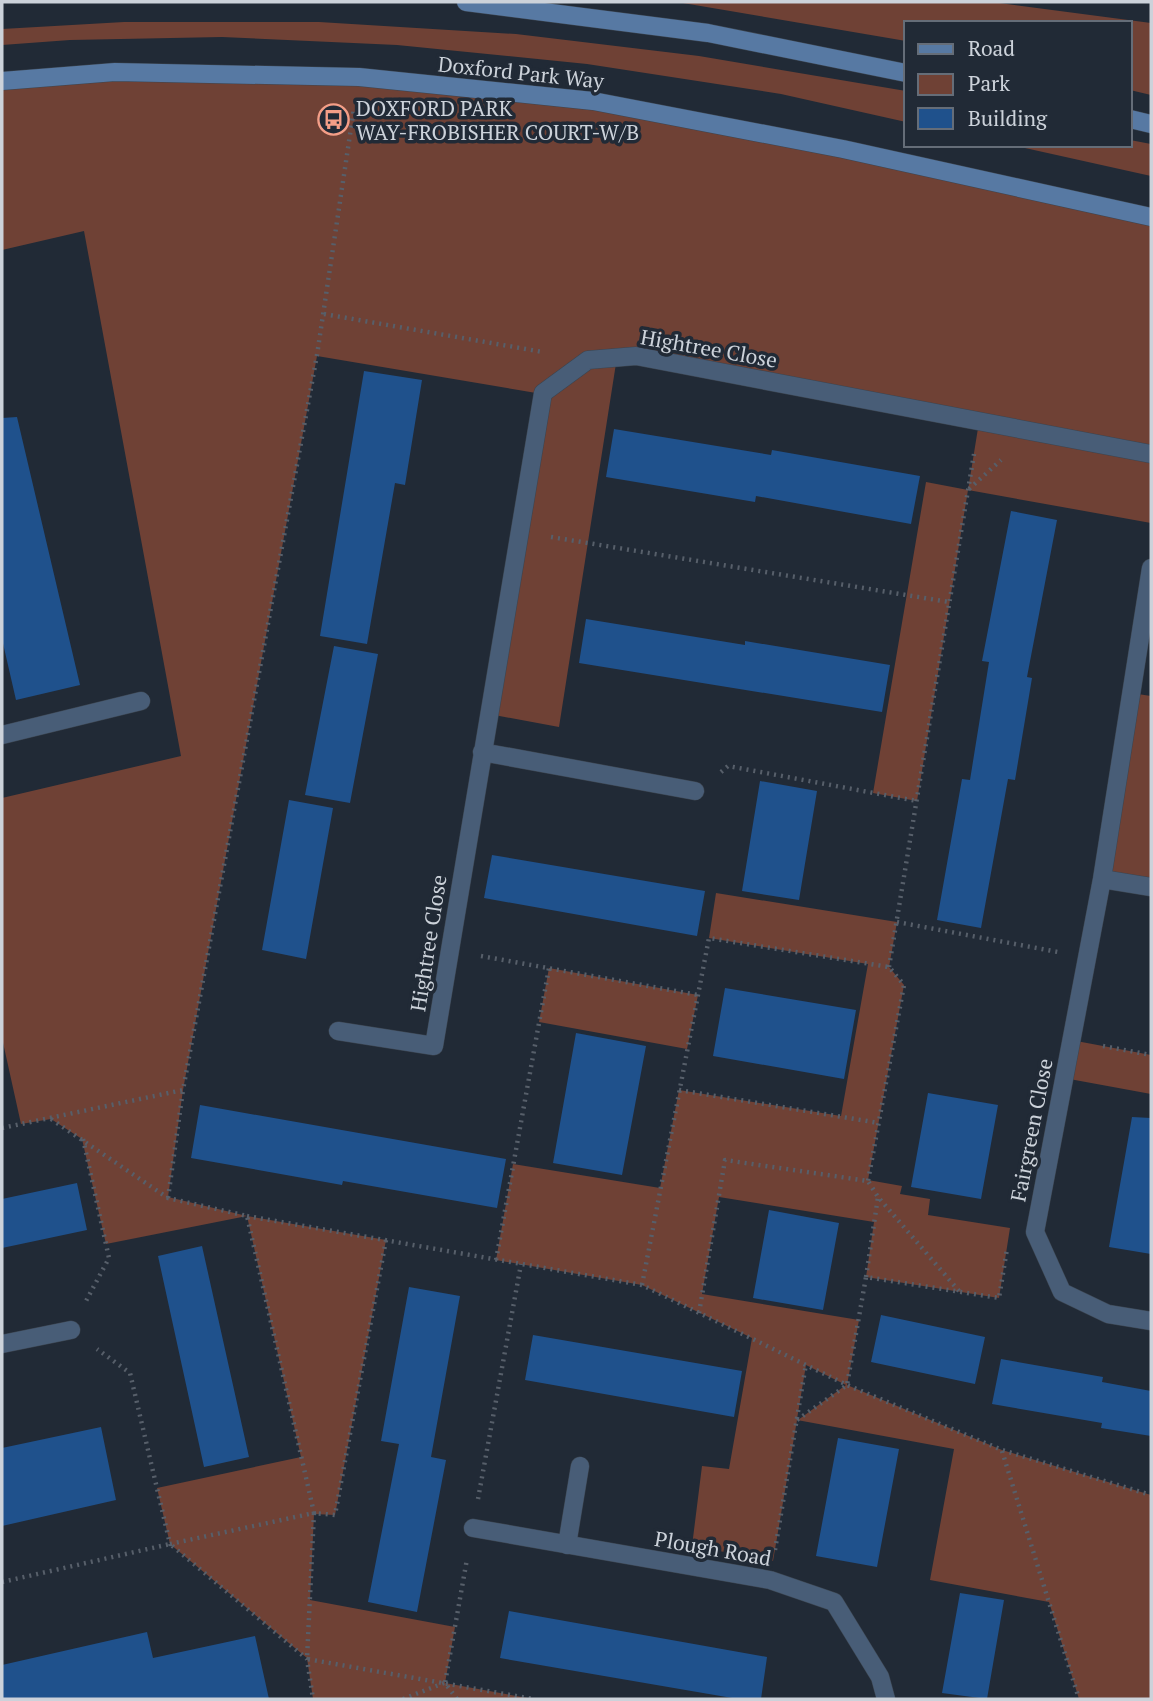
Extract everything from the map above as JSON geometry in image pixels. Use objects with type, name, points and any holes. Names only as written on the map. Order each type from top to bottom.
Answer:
[{"type":"main road","points":[[466,2],[708,33],[904,73]]},
{"type":"main road","name":"Doxford Park Way","points":[[2,81],[115,72],[359,77],[593,101],[843,149],[1151,217]]},
{"type":"main road","points":[[1132,119],[1151,124]]},
{"type":"street","name":"Hightree Close","points":[[338,1031],[434,1046],[543,393],[588,360],[636,356],[1151,454]]},
{"type":"street","name":"Fairgreen Close","points":[[1151,569],[1102,879],[1035,1232],[1062,1292],[1108,1314],[1151,1321]]},
{"type":"street","points":[[2,735],[141,701]]},
{"type":"street","points":[[482,752],[695,791]]},
{"type":"street","points":[[1102,879],[1151,887]]},
{"type":"street","points":[[2,1344],[71,1330]]},
{"type":"street","points":[[567,1545],[580,1466]]},
{"type":"street","name":"Plough Road","points":[[473,1528],[770,1580],[834,1602],[880,1677],[886,1699]]},
{"type":"path","points":[[168,1198],[183,1090],[323,314],[359,77]]},
{"type":"path","points":[[323,314],[588,360]]},
{"type":"path","points":[[890,967],[980,422]]},
{"type":"path","points":[[520,533],[950,602]]},
{"type":"path","points":[[695,791],[728,766],[917,801]]},
{"type":"path","points":[[897,922],[1087,957]]},
{"type":"path","points":[[642,1285],[709,938],[890,967],[904,985],[868,1181],[878,1197],[960,1292]]},
{"type":"path","points":[[450,950],[698,995]]},
{"type":"path","points":[[496,1260],[549,968]]},
{"type":"path","points":[[1071,1040],[1151,1055]]},
{"type":"path","points":[[2,1128],[183,1090]]},
{"type":"path","points":[[679,1090],[878,1122]]},
{"type":"path","points":[[51,1119],[168,1198],[247,1216],[642,1285],[847,1385],[1002,1450],[1151,1495]]},
{"type":"path","points":[[82,1139],[109,1258],[71,1330],[130,1373],[170,1544],[307,1658],[533,1699]]},
{"type":"path","points":[[699,1313],[725,1160],[868,1181]]},
{"type":"path","points":[[797,1420],[847,1385],[878,1197]]},
{"type":"path","points":[[247,1216],[314,1513],[307,1658],[313,1699]]},
{"type":"path","points":[[866,1277],[999,1298],[1010,1228],[1035,1232]]},
{"type":"path","points":[[2,1582],[314,1513],[335,1515],[386,1240]]},
{"type":"path","points":[[457,1699],[445,1683],[521,1264]]},
{"type":"path","points":[[770,1580],[806,1364]]},
{"type":"path","points":[[1002,1450],[1079,1699]]},
{"type":"path","points":[[403,1699],[445,1683]]},
{"type":"green space","points":[[677,2],[992,2],[1151,23],[1151,95],[1132,90],[1132,21],[904,21],[904,41]]},
{"type":"green space","points":[[124,22],[319,22],[516,34],[699,56],[904,91],[904,122],[781,94],[587,64],[397,45],[222,37],[70,40],[2,45],[2,29]]},
{"type":"green space","points":[[359,77],[593,101],[1151,217],[1151,523],[968,490],[979,422],[617,357],[559,727],[489,714],[542,394],[317,356],[183,1090],[168,1197],[247,1216],[106,1244],[82,1139],[51,1119],[21,1124],[2,1038],[2,798],[181,756],[84,231],[2,250],[2,81]]},
{"type":"green space","points":[[1132,140],[1151,144],[1151,176],[1021,147],[1132,147]]},
{"type":"green space","points":[[926,482],[968,490],[917,801],[873,793]]},
{"type":"green space","points":[[1131,693],[1151,696],[1151,887],[1102,879]]},
{"type":"green space","points":[[716,893],[897,922],[889,967],[904,985],[868,1180],[902,1186],[900,1194],[930,1199],[928,1215],[1010,1228],[999,1298],[866,1277],[874,1222],[719,1197],[702,1294],[859,1320],[847,1385],[1002,1450],[1151,1495],[1151,1699],[1079,1699],[1049,1602],[930,1580],[954,1449],[797,1420],[773,1561],[692,1546],[702,1466],[729,1469],[752,1338],[642,1285],[496,1260],[513,1164],[660,1188],[679,1090],[841,1116],[868,964],[709,938]],"holes":[[[806,1365],[846,1385],[798,1420],[797,1419]]]},
{"type":"green space","points":[[549,968],[698,995],[687,1049],[539,1022]]},
{"type":"green space","points":[[1071,1040],[1151,1055],[1151,1094],[1064,1078]]},
{"type":"green space","points":[[247,1216],[386,1240],[335,1515],[314,1514],[310,1600],[455,1627],[445,1683],[533,1699],[313,1699],[307,1658],[170,1544],[157,1488],[301,1457]]},
{"type":"building","points":[[364,371],[422,380],[405,485],[395,483],[367,644],[320,636]]},
{"type":"building","points":[[17,417],[80,685],[16,700],[2,639],[2,418]]},
{"type":"building","points":[[614,429],[771,455],[772,450],[920,476],[911,524],[756,496],[755,502],[606,477]]},
{"type":"building","points":[[1011,511],[1057,520],[1027,677],[1032,678],[1015,780],[1008,779],[981,928],[937,920],[962,779],[970,780],[989,662],[982,661]]},
{"type":"building","points":[[586,619],[890,665],[882,712],[579,663]]},
{"type":"building","points":[[334,646],[378,654],[350,803],[305,795]]},
{"type":"building","points":[[760,781],[817,791],[799,900],[742,891]]},
{"type":"building","points":[[289,800],[333,808],[306,959],[262,950]]},
{"type":"building","points":[[492,855],[705,891],[697,936],[484,898]]},
{"type":"building","points":[[725,988],[856,1010],[844,1079],[713,1056]]},
{"type":"building","points":[[576,1033],[646,1046],[622,1175],[553,1163]]},
{"type":"building","points":[[928,1093],[998,1105],[981,1199],[911,1187]]},
{"type":"building","points":[[200,1105],[506,1159],[497,1208],[343,1181],[342,1185],[191,1158]]},
{"type":"building","points":[[1132,1117],[1151,1118],[1151,1254],[1109,1247]]},
{"type":"building","points":[[77,1183],[87,1230],[2,1248],[2,1199]]},
{"type":"building","points":[[769,1210],[839,1223],[823,1310],[753,1298]]},
{"type":"building","points":[[202,1246],[249,1457],[204,1467],[158,1256]]},
{"type":"building","points":[[409,1287],[460,1296],[431,1457],[446,1460],[417,1612],[368,1602],[399,1444],[381,1441]]},
{"type":"building","points":[[881,1315],[985,1337],[975,1384],[871,1362]]},
{"type":"building","points":[[533,1335],[742,1371],[734,1417],[525,1380]]},
{"type":"building","points":[[1001,1359],[1103,1377],[1102,1382],[1151,1391],[1151,1436],[1101,1428],[1102,1423],[992,1404]]},
{"type":"building","points":[[101,1427],[116,1500],[2,1526],[2,1448]]},
{"type":"building","points":[[838,1438],[899,1449],[877,1567],[816,1556]]},
{"type":"building","points":[[960,1593],[1004,1600],[987,1699],[942,1693]]},
{"type":"building","points":[[509,1611],[767,1657],[761,1699],[738,1699],[500,1658]]},
{"type":"building","points":[[147,1632],[153,1658],[255,1636],[269,1699],[2,1699],[2,1665]]},
{"type":"place","name":"DOXFORD PARK WAY-FROBISHER COURT-W/B","points":[[333,120]]}]
